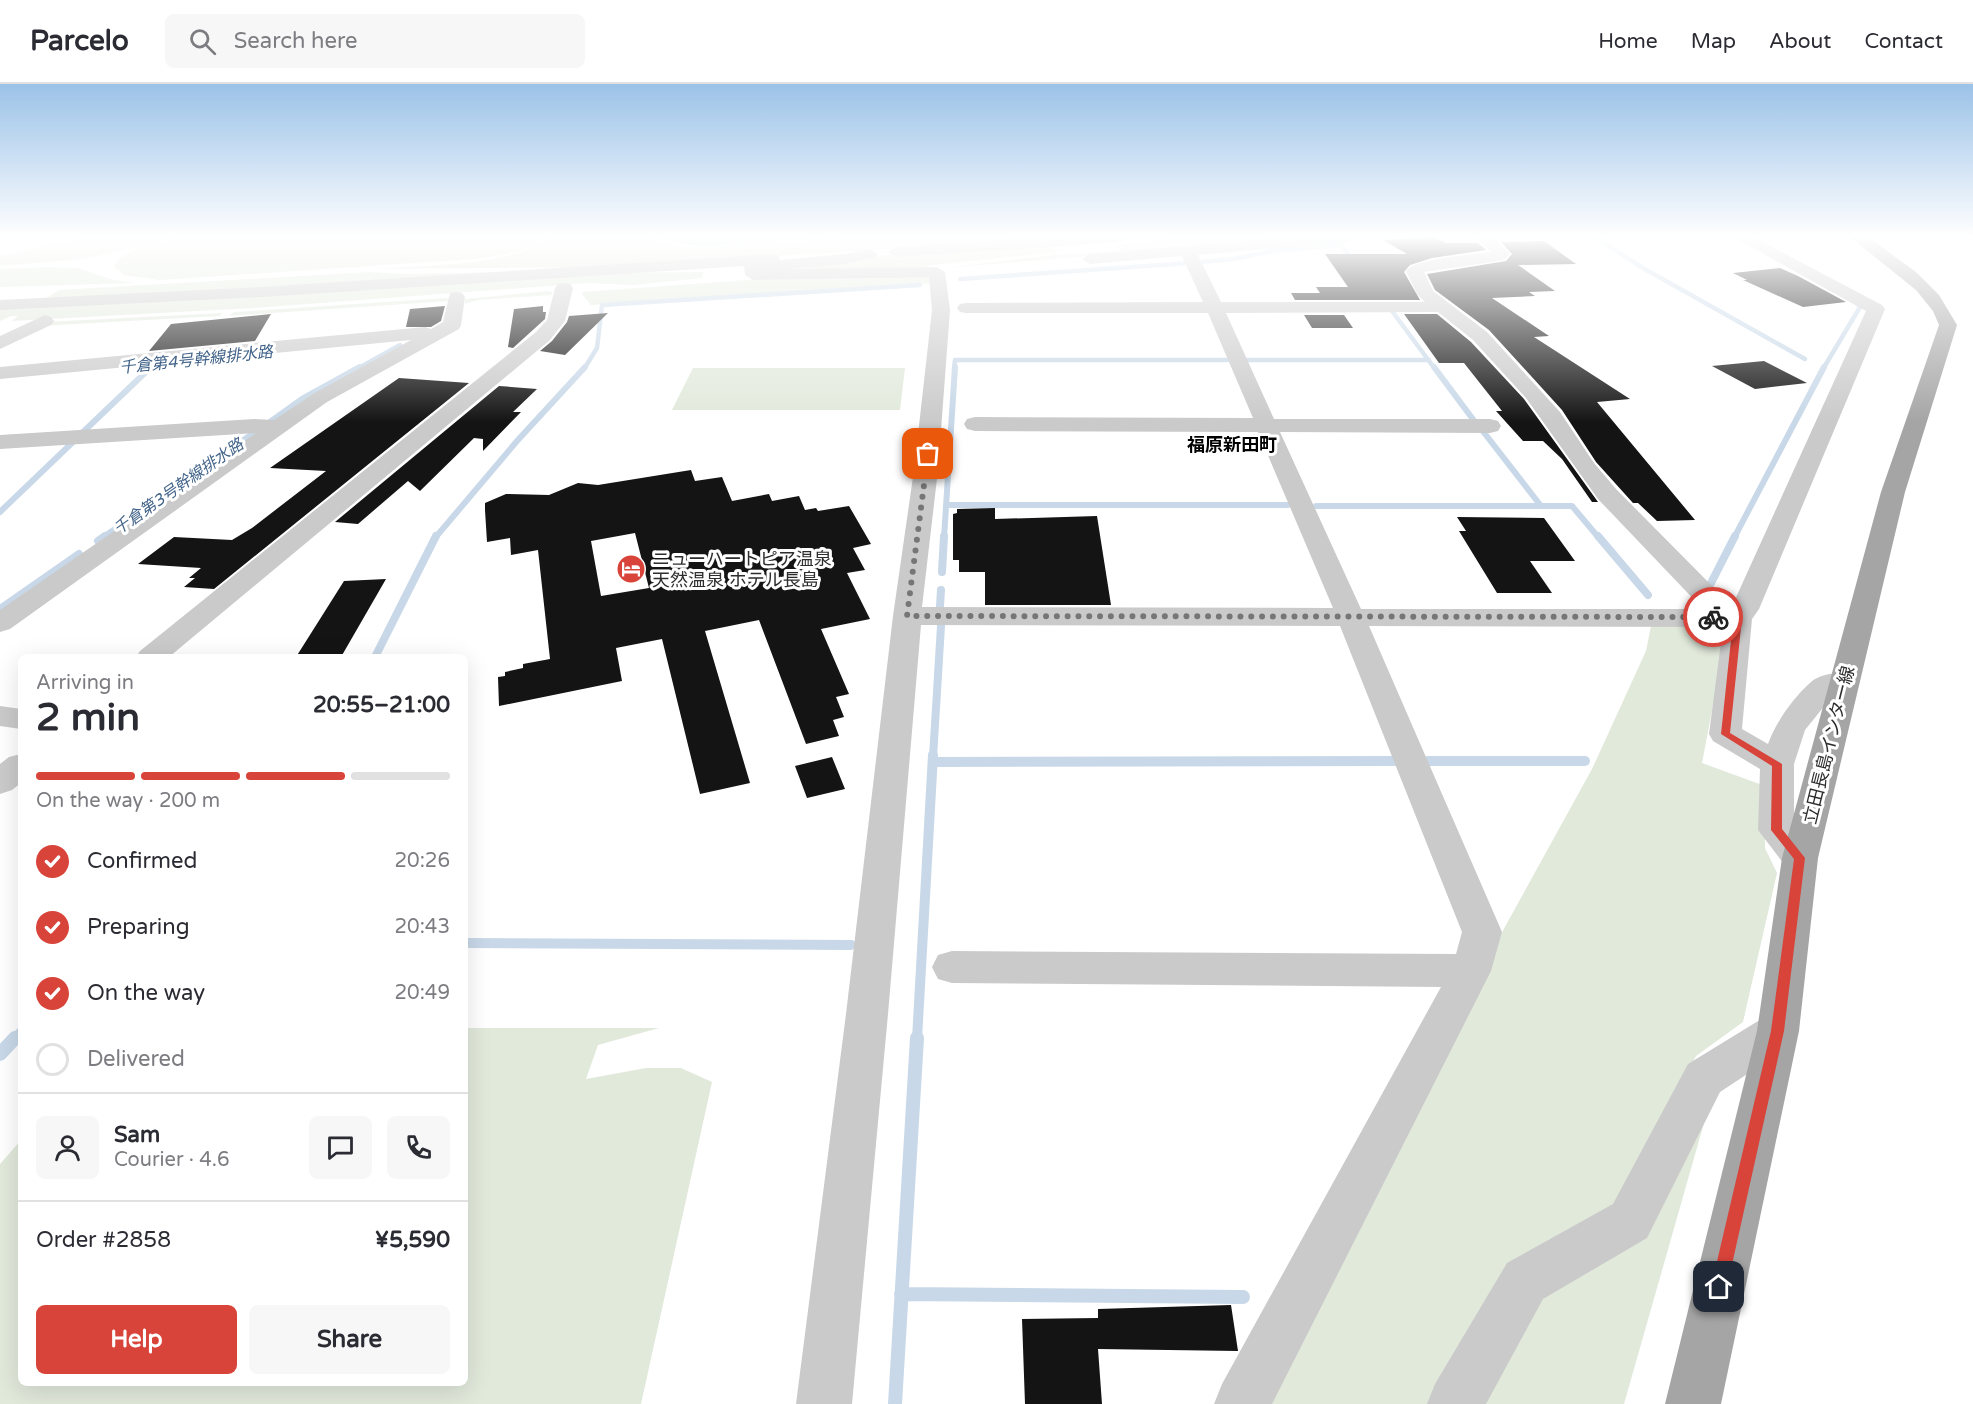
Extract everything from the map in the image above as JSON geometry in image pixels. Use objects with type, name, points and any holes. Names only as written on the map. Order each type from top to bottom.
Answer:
[{"type":"main road","name":"立田長島インター線","points":[[1693,1404],[1778,1031],[1800,858],[1893,492],[1948,325],[1942,309],[1933,299]]},
{"type":"street","points":[[0,305],[133,299]]},
{"type":"street","points":[[228,311],[430,299]]},
{"type":"street","points":[[0,623],[107,548],[266,427],[312,388],[393,344],[439,332],[452,325],[456,299]]},
{"type":"street","points":[[155,654],[543,336],[556,321],[561,299]]},
{"type":"street","points":[[824,1404],[867,1014],[907,616],[926,470],[941,320],[939,299]]},
{"type":"street","points":[[1210,299],[1351,617],[1482,932],[1472,970],[1242,1404]]},
{"type":"street","points":[[1431,299],[1480,336],[1552,417],[1586,468],[1607,494],[1715,605],[1738,618]]},
{"type":"street","points":[[1777,764],[1725,734],[1738,618],[1745,609],[1876,309],[1860,299]]},
{"type":"street","points":[[966,308],[1441,307]]},
{"type":"street","points":[[0,323],[68,320]]},
{"type":"street","points":[[0,343],[45,321]]},
{"type":"street","points":[[0,373],[439,332]]},
{"type":"street","points":[[975,424],[1490,426]]},
{"type":"street","points":[[0,442],[266,427]]},
{"type":"street","points":[[907,616],[1738,618]]},
{"type":"street","points":[[1800,858],[1776,830],[1777,764],[1790,728],[1816,695],[1823,687],[1845,681]]},
{"type":"street","points":[[0,716],[18,719]]},
{"type":"street","points":[[0,782],[18,767]]},
{"type":"street","points":[[952,967],[1472,970]]},
{"type":"street","points":[[1455,1404],[1525,1281],[1630,1221],[1704,1078],[1778,1031]]},
{"type":"shaded area","points":[[46,299],[82,299],[42,301]]},
{"type":"shaded area","points":[[159,299],[379,299],[12,321],[18,316],[11,316],[0,321],[0,307],[29,309],[34,306]]},
{"type":"shaded area","points":[[450,299],[450,301],[229,316],[234,312]]},
{"type":"shaded area","points":[[465,299],[499,299],[478,300],[465,304]]},
{"type":"shaded area","points":[[586,299],[690,299],[591,305]]},
{"type":"shaded area","points":[[222,313],[220,316],[38,326],[46,322]]},
{"type":"shaded area","points":[[693,368],[905,368],[900,410],[672,410]]},
{"type":"shaded area","points":[[1652,621],[1715,625],[1727,632],[1702,763],[1765,786],[1765,848],[1777,873],[1743,1022],[1696,1056],[1620,1205],[1436,1404],[1264,1404],[1501,934],[1592,769],[1646,651]]},
{"type":"shaded area","points":[[468,1028],[659,1028],[598,1045],[586,1079],[646,1068],[681,1068],[712,1082],[641,1404],[0,1404],[0,1164],[18,1143],[18,1386],[468,1386]]},
{"type":"shaded area","points":[[1708,1109],[1624,1404],[1478,1404],[1537,1295]]},
{"type":"building","points":[[1294,299],[1420,300],[1295,300]]},
{"type":"building","points":[[1447,299],[1493,299],[1549,336],[1534,337],[1630,399],[1597,402],[1695,520],[1657,521],[1638,503],[1633,503],[1596,462],[1562,410],[1489,330]]},
{"type":"building","points":[[1784,299],[1840,299],[1846,302],[1803,307]]},
{"type":"building","points":[[445,306],[441,321],[431,327],[406,327],[410,309]]},
{"type":"building","points":[[543,306],[543,312],[546,312],[545,319],[513,348],[508,347],[514,309]]},
{"type":"building","points":[[608,313],[565,355],[540,351],[552,341],[569,316]]},
{"type":"building","points":[[271,314],[255,341],[149,351],[171,324]]},
{"type":"building","points":[[1404,314],[1437,314],[1471,342],[1524,399],[1598,502],[1592,502],[1562,459],[1543,441],[1523,441],[1496,411],[1502,411],[1464,363],[1439,363]]},
{"type":"building","points":[[1304,315],[1344,315],[1353,328],[1312,328]]},
{"type":"building","points":[[1764,361],[1807,383],[1755,389],[1712,366]]},
{"type":"building","points":[[399,378],[469,383],[214,589],[184,587],[195,578],[189,578],[201,568],[138,564],[174,537],[232,540],[252,528],[326,471],[270,468]]},
{"type":"building","points":[[499,386],[537,389],[513,412],[521,412],[483,451],[483,439],[474,438],[420,491],[408,481],[358,524],[335,522]]},
{"type":"building","points":[[691,470],[695,481],[722,477],[732,501],[769,494],[772,501],[799,496],[805,510],[816,508],[818,511],[849,506],[871,544],[853,548],[865,570],[847,573],[870,619],[821,629],[849,694],[836,697],[844,717],[833,720],[839,736],[806,744],[759,620],[705,631],[750,783],[700,794],[662,639],[616,648],[622,681],[499,706],[498,677],[505,676],[505,672],[523,668],[523,664],[550,659],[538,550],[511,555],[510,538],[487,542],[485,503],[506,494],[549,495],[578,483],[598,485]],"holes":[[[635,533],[649,588],[601,596],[591,541]]]},
{"type":"building","points":[[995,508],[995,519],[1097,516],[1111,605],[985,605],[985,572],[959,572],[959,560],[953,560],[953,514],[957,513],[957,509]]},
{"type":"building","points":[[1457,517],[1544,518],[1575,561],[1530,561],[1552,593],[1497,593],[1459,531],[1466,531]]},
{"type":"building","points":[[386,579],[343,654],[298,654],[344,581]]},
{"type":"building","points":[[832,757],[845,789],[807,798],[795,766]]},
{"type":"building","points":[[1231,1305],[1238,1351],[1098,1349],[1102,1404],[1025,1404],[1022,1319],[1098,1318],[1098,1309]]},
{"type":"waterway","points":[[584,369],[597,348],[602,305],[704,299]]},
{"type":"waterway","points":[[1697,299],[1805,359]]},
{"type":"waterway","points":[[1823,369],[1860,307],[1857,303]]},
{"type":"waterway","points":[[1392,311],[1428,360]]},
{"type":"waterway","name":"千倉第3号幹線排水路","points":[[357,369],[400,345]]},
{"type":"waterway","points":[[954,369],[955,360],[1227,360]]},
{"type":"waterway","points":[[1246,360],[1428,360]]},
{"type":"waterway","points":[[1428,360],[1435,369]]},
{"type":"waterway","name":"千倉第4号幹線排水路","points":[[151,367],[155,363]]},
{"type":"waterway","points":[[81,434],[151,367]]},
{"type":"waterway","name":"千倉第3号幹線排水路","points":[[270,422],[302,399],[360,367]]},
{"type":"waterway","points":[[435,538],[517,441],[585,367]]},
{"type":"waterway","points":[[946,505],[955,367]]},
{"type":"waterway","points":[[1434,367],[1475,422]]},
{"type":"waterway","points":[[1734,538],[1824,367]]},
{"type":"waterway","name":"千倉第3号幹線排水路","points":[[102,538],[258,430]]},
{"type":"waterway","points":[[1482,430],[1541,506]]},
{"type":"waterway","points":[[0,512],[75,440]]},
{"type":"waterway","points":[[944,538],[946,505]]},
{"type":"waterway","points":[[946,505],[1288,505]]},
{"type":"waterway","points":[[1316,506],[1541,506]]},
{"type":"waterway","points":[[1541,506],[1572,506],[1599,538]]},
{"type":"waterway","name":"千倉第3号幹線排水路","points":[[98,541],[105,536]]},
{"type":"waterway","points":[[377,654],[436,536]]},
{"type":"waterway","points":[[942,572],[944,536]]},
{"type":"waterway","points":[[1598,536],[1648,595]]},
{"type":"waterway","points":[[1710,585],[1735,536]]},
{"type":"waterway","name":"千倉第3号幹線排水路","points":[[0,609],[79,554]]},
{"type":"waterway","points":[[940,606],[941,590]]},
{"type":"waterway","points":[[933,757],[941,626]]},
{"type":"waterway","points":[[917,1039],[933,755]]},
{"type":"waterway","points":[[933,762],[1398,761]]},
{"type":"waterway","points":[[1428,761],[1585,761]]},
{"type":"waterway","points":[[468,943],[851,945]]},
{"type":"waterway","points":[[15,1038],[18,1035]]},
{"type":"waterway","points":[[0,1054],[15,1038]]},
{"type":"waterway","points":[[902,1294],[917,1038]]},
{"type":"waterway","points":[[895,1404],[902,1294]]},
{"type":"waterway","points":[[902,1294],[1243,1297]]},
{"type":"way so far","points":[[928,454],[907,616],[1713,617]]},
{"type":"place","name":"ニューハートピア温泉 天然温泉 ホテル長島","points":[[631,569]]},
{"type":"district","name":"福原新田町","points":[[1232,445]]},
{"type":"route","points":[[1713,617],[1738,618],[1725,734],[1777,764],[1776,830],[1800,858],[1778,1031],[1719,1287]]}]
